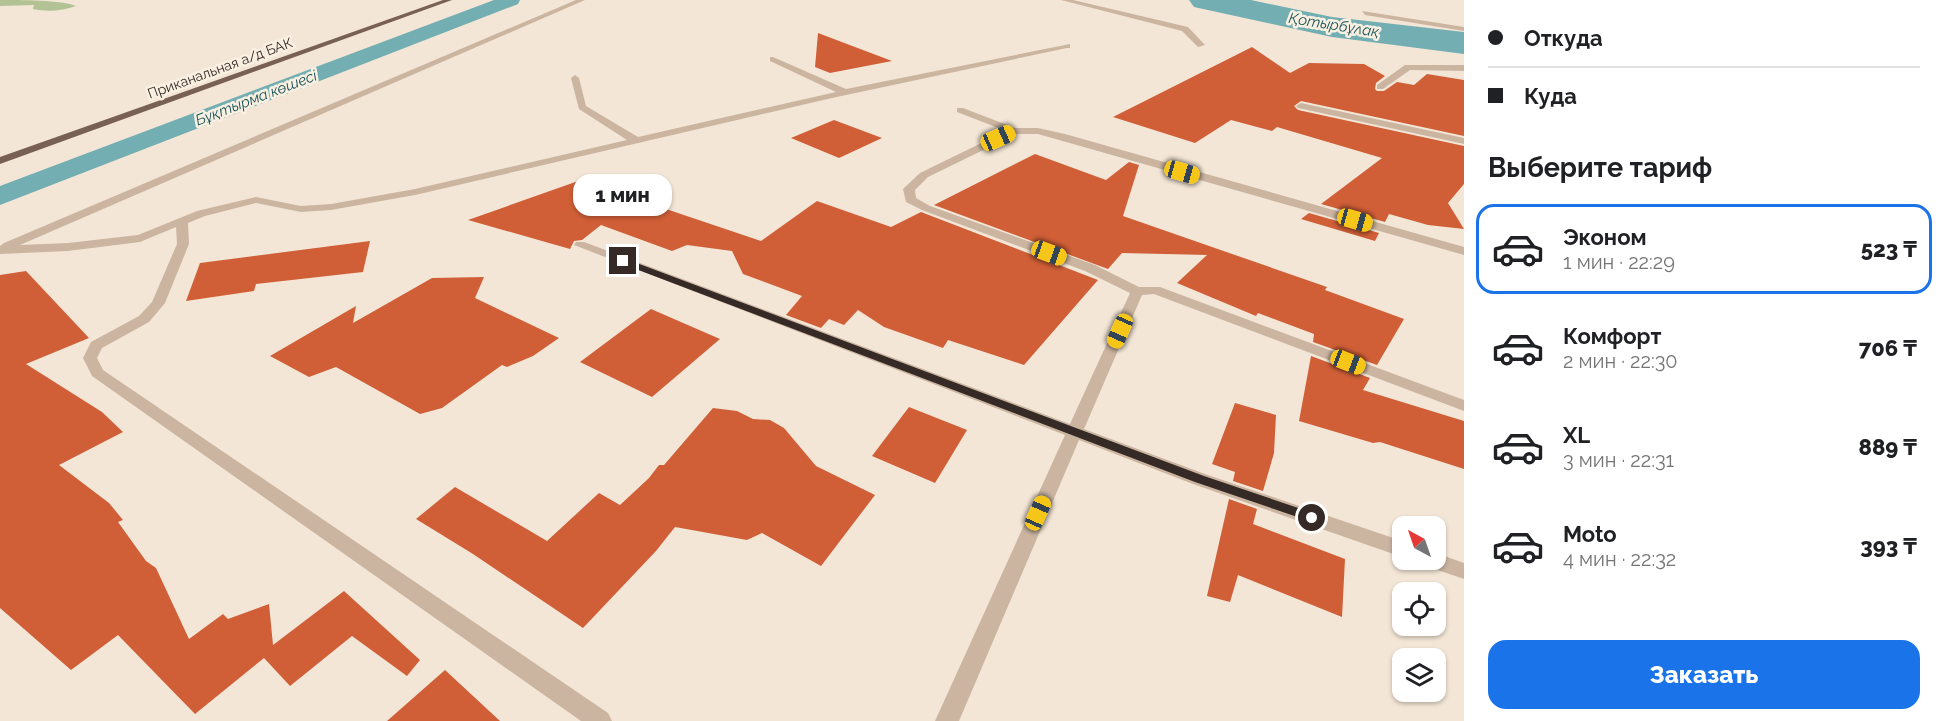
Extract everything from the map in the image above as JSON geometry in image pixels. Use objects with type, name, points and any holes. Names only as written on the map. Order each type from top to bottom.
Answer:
[{"type":"main road","name":"Приканальная а/д БАК","points":[[0,161],[449,0]]},
{"type":"street","points":[[0,250],[582,0]]},
{"type":"street","points":[[1064,0],[1185,29],[1201,45]]},
{"type":"street","points":[[1365,13],[1464,29]]},
{"type":"street","points":[[0,250],[68,247],[140,238],[228,205],[256,200],[301,209],[331,207],[416,192],[844,92],[1067,46]]},
{"type":"street","points":[[773,59],[844,92]]},
{"type":"street","points":[[1380,87],[1408,67],[1464,68]]},
{"type":"street","points":[[575,78],[582,107],[635,141]]},
{"type":"street","points":[[1301,106],[1464,141]]},
{"type":"street","points":[[960,110],[1014,131],[1038,131],[1061,136],[1464,250]]},
{"type":"street","points":[[1014,131],[924,175],[909,189],[910,200],[926,208],[1090,268],[1137,291],[1155,290],[1464,406]]},
{"type":"street","points":[[182,221],[183,244],[158,303],[144,318],[96,345],[90,358],[97,373],[600,721]]},
{"type":"street","points":[[580,245],[1200,479],[1392,546]]},
{"type":"street","points":[[947,721],[1137,291]]},
{"type":"street","points":[[1446,565],[1464,571]]},
{"type":"green space","points":[[0,0],[51,1],[76,6],[60,10],[44,10],[33,9],[34,5],[0,6]]},
{"type":"building","points":[[818,33],[892,61],[830,73],[815,67]]},
{"type":"building","points":[[1252,47],[1290,73],[1309,63],[1364,64],[1385,76],[1376,83],[1377,91],[1384,91],[1397,82],[1414,85],[1427,74],[1464,80],[1464,136],[1301,101],[1294,106],[1298,110],[1464,146],[1464,184],[1448,203],[1464,229],[1428,225],[1389,214],[1385,222],[1321,204],[1382,158],[1277,127],[1272,131],[1231,120],[1195,143],[1113,117]]},
{"type":"building","points":[[834,120],[882,138],[839,158],[791,138]]},
{"type":"building","points":[[1035,154],[1106,180],[1129,162],[1139,165],[1123,216],[1327,287],[1325,290],[1404,319],[1377,365],[1313,342],[1314,334],[1258,313],[1256,316],[1177,283],[1207,255],[1122,253],[1108,269],[934,205]]},
{"type":"building","points":[[581,180],[617,203],[639,194],[663,208],[761,241],[817,201],[891,227],[921,212],[1098,280],[1024,365],[948,340],[943,348],[884,327],[858,310],[844,325],[829,319],[821,328],[786,315],[802,296],[743,274],[732,251],[687,245],[672,251],[601,225],[582,240],[574,241],[570,249],[468,220]]},
{"type":"building","points":[[1309,213],[1379,233],[1375,241],[1301,219]]},
{"type":"building","points":[[370,241],[363,272],[256,284],[254,291],[186,301],[200,263]]},
{"type":"building","points":[[26,271],[89,338],[26,364],[102,412],[123,432],[59,465],[109,503],[123,520],[118,522],[146,561],[156,568],[189,639],[223,614],[228,619],[269,604],[273,645],[344,591],[420,660],[407,676],[352,636],[290,686],[264,658],[195,714],[118,635],[71,670],[0,608],[0,275]]},
{"type":"building","points":[[484,277],[475,298],[559,338],[533,356],[507,367],[502,365],[442,408],[420,414],[336,367],[309,377],[270,356],[356,306],[353,323],[432,278]]},
{"type":"building","points":[[651,309],[720,339],[652,397],[580,362]]},
{"type":"building","points":[[1311,356],[1370,378],[1363,390],[1464,421],[1464,469],[1380,442],[1373,443],[1299,421]]},
{"type":"building","points":[[1235,403],[1276,415],[1274,453],[1263,491],[1233,481],[1235,472],[1212,464]]},
{"type":"building","points":[[909,407],[967,430],[935,483],[872,456]]},
{"type":"building","points":[[713,408],[737,411],[753,419],[770,420],[784,428],[816,466],[875,495],[821,566],[762,533],[747,540],[675,527],[656,551],[583,628],[473,554],[416,519],[455,487],[547,541],[599,493],[620,505],[649,478],[659,465],[664,465]]},
{"type":"building","points":[[1229,499],[1257,509],[1253,524],[1345,559],[1342,617],[1238,575],[1230,602],[1207,596]]},
{"type":"building","points":[[445,670],[500,721],[387,721]]},
{"type":"waterway","name":"Бұқтырма көшесі","points":[[0,196],[511,0]]},
{"type":"waterway","name":"Қотырбұлақ","points":[[1205,0],[1332,27],[1464,43]]},
{"type":"route","points":[[623,261],[1200,479],[1312,518]]}]
